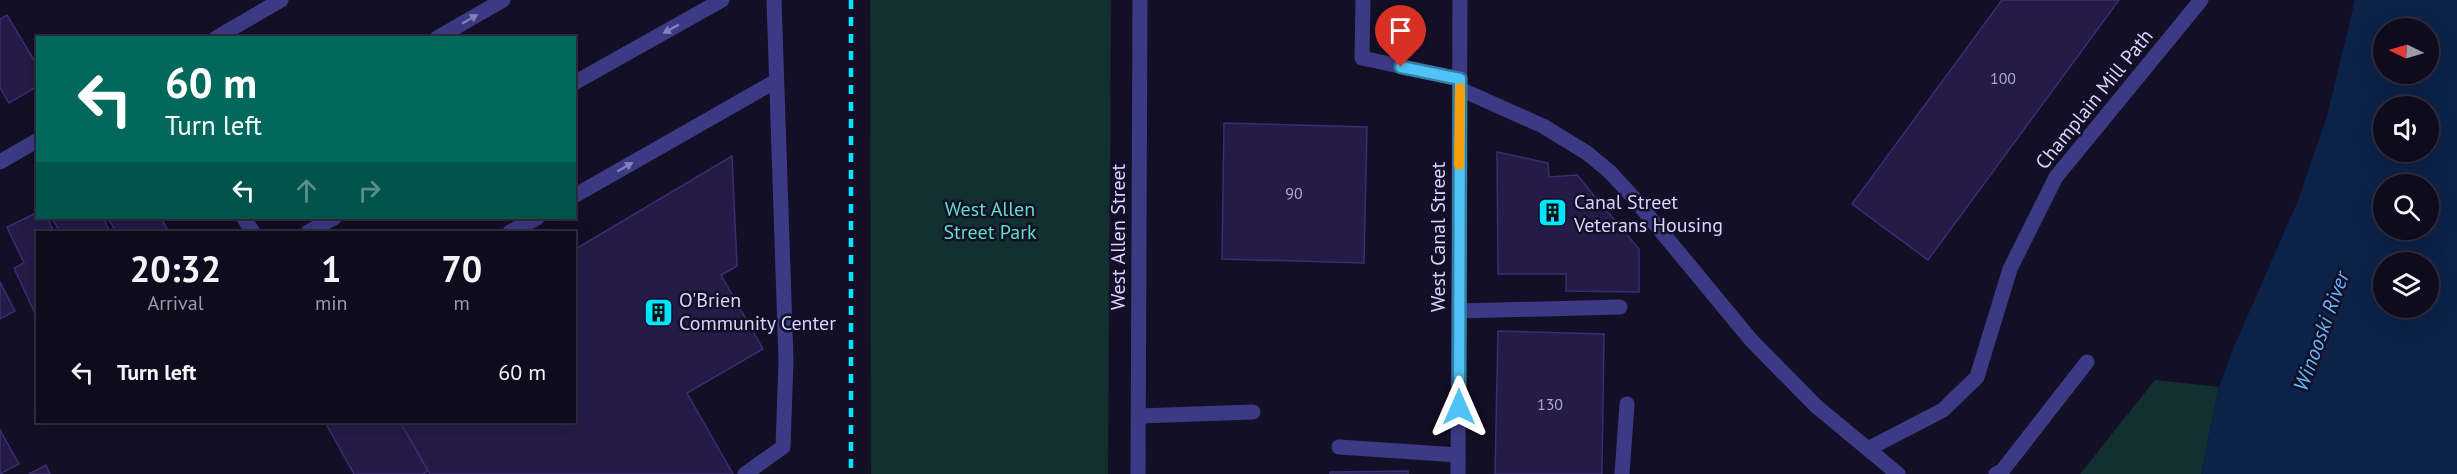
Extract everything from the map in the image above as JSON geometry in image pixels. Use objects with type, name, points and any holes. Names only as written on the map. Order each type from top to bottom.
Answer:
[{"type":"street","points":[[219,36],[281,0]]},
{"type":"street","points":[[440,36],[503,0]]},
{"type":"street","points":[[576,82],[722,0]]},
{"type":"street","points":[[745,474],[783,447],[786,361],[774,0]]},
{"type":"street","name":"West Allen Street","points":[[1138,474],[1140,0]]},
{"type":"street","points":[[1363,0],[1362,58],[1460,84],[1544,126],[1587,153],[1610,172],[1632,196],[1751,340],[1816,406],[1898,474]]},
{"type":"street","name":"West Canal Street","points":[[1458,474],[1460,0]]},
{"type":"street","name":"Champlain Mill Path","points":[[1868,449],[1943,410],[1977,377],[2010,269],[2055,177],[2200,0]]},
{"type":"street","points":[[576,195],[776,81]]},
{"type":"street","points":[[0,162],[36,141]]},
{"type":"street","points":[[310,231],[332,219]]},
{"type":"street","points":[[512,231],[535,219]]},
{"type":"street","points":[[1459,311],[1620,308]]},
{"type":"street","points":[[1996,474],[2002,471],[2087,362]]},
{"type":"street","points":[[1622,474],[1627,405]]},
{"type":"street","points":[[1139,416],[1253,412]]},
{"type":"street","points":[[1339,447],[1458,455]]},
{"type":"green space","name":"West Allen Street Park","points":[[870,0],[1111,0],[1108,474],[871,474]]},
{"type":"green space","points":[[2155,380],[2219,387],[2201,474],[2080,474]]},
{"type":"water","name":"Winooski River","points":[[2355,0],[2457,0],[2457,474],[2201,474],[2219,387],[2233,349],[2297,203],[2327,116]]},
{"type":"building","points":[[2002,0],[2119,0],[1928,260],[1852,204]]},
{"type":"building","points":[[7,15],[36,64],[36,87],[9,103],[0,88],[0,19]]},
{"type":"building","points":[[1224,123],[1367,127],[1364,263],[1222,259]]},
{"type":"building","name":"Canal Street Veterans Housing","points":[[1497,152],[1548,163],[1549,177],[1577,175],[1639,249],[1639,292],[1566,291],[1566,274],[1498,274]]},
{"type":"building","name":"O'Brien Community Center","points":[[732,156],[737,266],[721,275],[763,349],[687,393],[733,474],[430,474],[401,423],[576,423],[576,249]]},
{"type":"building","points":[[36,213],[36,219],[48,219],[54,231],[36,231],[36,316],[14,268],[24,263],[7,227]]},
{"type":"building","points":[[53,219],[104,219],[110,231],[59,231]]},
{"type":"building","points":[[109,219],[162,219],[168,231],[115,231]]},
{"type":"building","points":[[0,282],[15,311],[0,319]]},
{"type":"building","points":[[1498,331],[1604,334],[1602,474],[1495,474]]},
{"type":"building","points":[[326,423],[401,423],[428,471],[423,474],[354,474]]},
{"type":"building","points":[[0,430],[19,464],[0,474]]},
{"type":"building","points":[[46,465],[50,474],[29,474]]},
{"type":"building","points":[[1408,471],[1408,474],[1330,474],[1330,472]]},
{"type":"railway","points":[[851,0],[851,474]]},
{"type":"slow traffic","points":[[1459,165],[1460,88]]},
{"type":"place","name":"Canal Street Veterans Housing","points":[[1553,213]]},
{"type":"place","name":"O'Brien Community Center","points":[[658,312]]},
{"type":"route","points":[[1401,67],[1460,79],[1459,407]]}]
